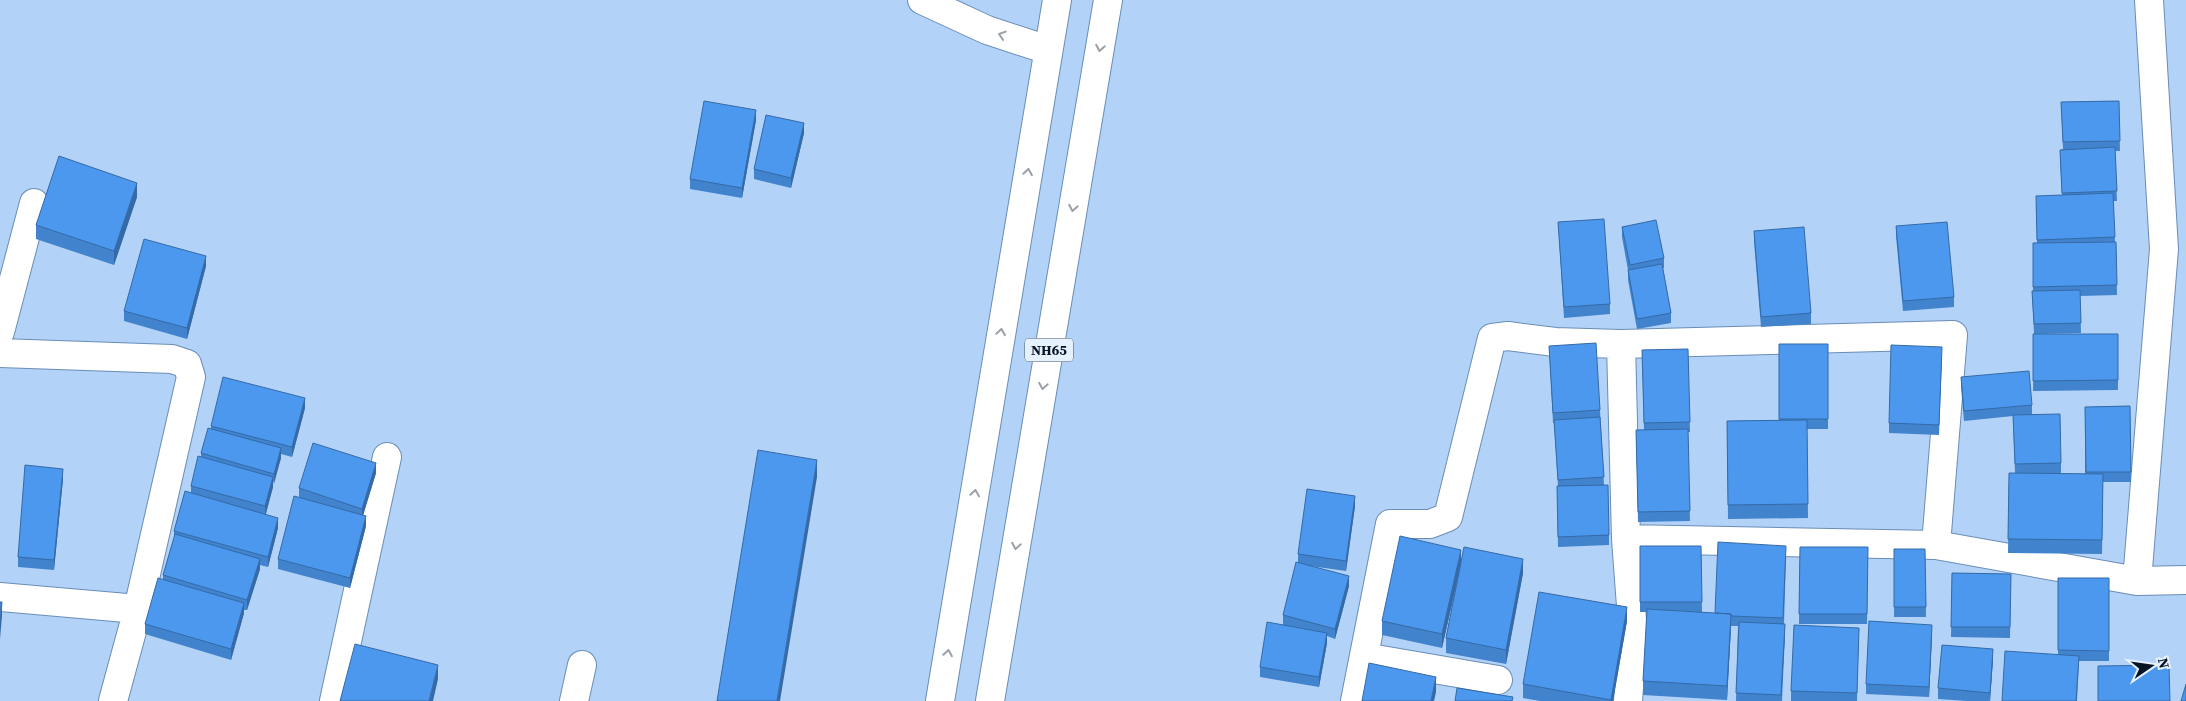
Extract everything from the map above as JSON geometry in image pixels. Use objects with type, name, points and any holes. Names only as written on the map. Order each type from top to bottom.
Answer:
[{"type":"main road","points":[[922,0],[987,30],[1048,50]]},
{"type":"main road","points":[[940,701],[1056,0]]},
{"type":"main road","name":"NH65","points":[[990,701],[1108,0]]},
{"type":"main road","points":[[2137,581],[2164,249],[2149,0]]},
{"type":"main road","points":[[0,332],[34,203]]},
{"type":"main road","points":[[1355,701],[1390,524],[1430,524],[1448,517],[1492,338],[1508,336],[1555,342],[1621,344],[1953,335],[1936,545]]},
{"type":"main road","points":[[1621,344],[1626,540],[1634,632],[1628,701]]},
{"type":"main road","points":[[0,353],[172,359],[188,364],[190,377],[138,609],[113,701]]},
{"type":"main road","points":[[334,701],[387,457]]},
{"type":"main road","points":[[1626,540],[1936,545],[2137,581],[2186,580]]},
{"type":"main road","points":[[0,597],[138,609]]},
{"type":"main road","points":[[1364,656],[1498,680]]},
{"type":"main road","points":[[574,701],[582,665]]},
{"type":"building","points":[[704,101],[756,110],[742,188],[690,179]]},
{"type":"building","points":[[2119,101],[2120,141],[2063,142],[2061,102]]},
{"type":"building","points":[[766,115],[804,123],[791,178],[754,169]]},
{"type":"building","points":[[2115,147],[2117,191],[2062,193],[2060,150]]},
{"type":"building","points":[[59,156],[137,183],[114,251],[36,225]]},
{"type":"building","points":[[2113,193],[2115,237],[2037,240],[2036,196]]},
{"type":"building","points":[[1604,219],[1610,304],[1564,307],[1558,222]]},
{"type":"building","points":[[1656,220],[1664,258],[1630,265],[1622,227]]},
{"type":"building","points":[[1947,222],[1954,297],[1903,301],[1896,226]]},
{"type":"building","points":[[1804,227],[1811,313],[1761,317],[1754,231]]},
{"type":"building","points":[[144,239],[206,256],[187,328],[124,311]]},
{"type":"building","points":[[2116,242],[2117,285],[2033,287],[2033,243]]},
{"type":"building","points":[[1662,264],[1671,313],[1637,319],[1628,270]]},
{"type":"building","points":[[2080,290],[2081,323],[2034,324],[2032,291]]},
{"type":"building","points":[[2033,334],[2118,334],[2118,380],[2033,381]]},
{"type":"building","points":[[1596,343],[1600,410],[1553,413],[1549,346]]},
{"type":"building","points":[[1779,344],[1828,344],[1828,419],[1779,419]]},
{"type":"building","points":[[1891,345],[1942,347],[1939,425],[1889,423]]},
{"type":"building","points":[[1688,349],[1690,422],[1644,423],[1642,350]]},
{"type":"building","points":[[2029,371],[2032,405],[1964,411],[1961,377]]},
{"type":"building","points":[[223,377],[305,398],[292,447],[211,426]]},
{"type":"building","points":[[2130,406],[2131,472],[2086,472],[2085,407]]},
{"type":"building","points":[[2060,414],[2061,463],[2015,464],[2013,415]]},
{"type":"building","points":[[1600,417],[1604,477],[1558,480],[1554,420]]},
{"type":"building","points":[[1807,420],[1808,504],[1728,505],[1727,421]]},
{"type":"building","points":[[208,428],[281,448],[274,474],[201,453]]},
{"type":"building","points":[[1688,429],[1690,511],[1638,512],[1636,430]]},
{"type":"building","points":[[313,443],[376,463],[362,509],[299,488]]},
{"type":"building","points":[[758,450],[817,460],[777,701],[717,701]]},
{"type":"building","points":[[198,456],[273,477],[265,506],[191,486]]},
{"type":"building","points":[[25,465],[63,469],[54,560],[18,557]]},
{"type":"building","points":[[2009,473],[2103,474],[2102,540],[2008,539]]},
{"type":"building","points":[[1608,485],[1609,535],[1558,537],[1557,486]]},
{"type":"building","points":[[1307,489],[1355,496],[1346,561],[1298,554]]},
{"type":"building","points":[[185,491],[278,518],[268,557],[174,531]]},
{"type":"building","points":[[294,496],[366,516],[350,578],[278,559]]},
{"type":"building","points":[[175,534],[260,559],[247,600],[163,575]]},
{"type":"building","points":[[1400,536],[1461,550],[1442,634],[1382,621]]},
{"type":"building","points":[[1718,542],[1786,546],[1783,618],[1731,616],[1731,614],[1715,613]]},
{"type":"building","points":[[1640,546],[1701,546],[1702,602],[1640,602]]},
{"type":"building","points":[[1464,547],[1523,559],[1506,650],[1446,638]]},
{"type":"building","points":[[1800,547],[1868,547],[1867,614],[1799,614]]},
{"type":"building","points":[[1894,549],[1925,549],[1926,607],[1894,607]]},
{"type":"building","points":[[1296,562],[1349,576],[1335,629],[1283,615]]},
{"type":"building","points":[[1952,573],[2011,574],[2010,627],[1951,627]]},
{"type":"building","points":[[158,578],[244,603],[231,649],[145,624]]},
{"type":"building","points":[[2058,578],[2109,578],[2109,651],[2058,650]]},
{"type":"building","points":[[1539,592],[1627,607],[1611,700],[1523,684]]},
{"type":"building","points":[[0,602],[2,602],[0,625]]},
{"type":"building","points":[[1647,609],[1731,614],[1727,686],[1643,681]]},
{"type":"building","points":[[1869,621],[1932,625],[1929,687],[1866,684]]},
{"type":"building","points":[[1267,622],[1327,633],[1319,677],[1260,667]]},
{"type":"building","points":[[1739,622],[1785,624],[1781,695],[1736,693]]},
{"type":"building","points":[[1794,625],[1859,628],[1857,693],[1791,691]]},
{"type":"building","points":[[355,644],[438,665],[429,701],[340,701]]},
{"type":"building","points":[[1942,645],[1993,649],[1990,693],[1938,688]]},
{"type":"building","points":[[2005,651],[2079,656],[2076,701],[2002,701]]},
{"type":"building","points":[[1369,663],[1436,677],[1431,701],[1362,701]]},
{"type":"building","points":[[2169,665],[2170,701],[2098,701],[2098,666]]},
{"type":"building","points":[[2186,684],[2186,701],[2181,701]]},
{"type":"building","points":[[1457,688],[1513,697],[1512,701],[1455,701]]}]
